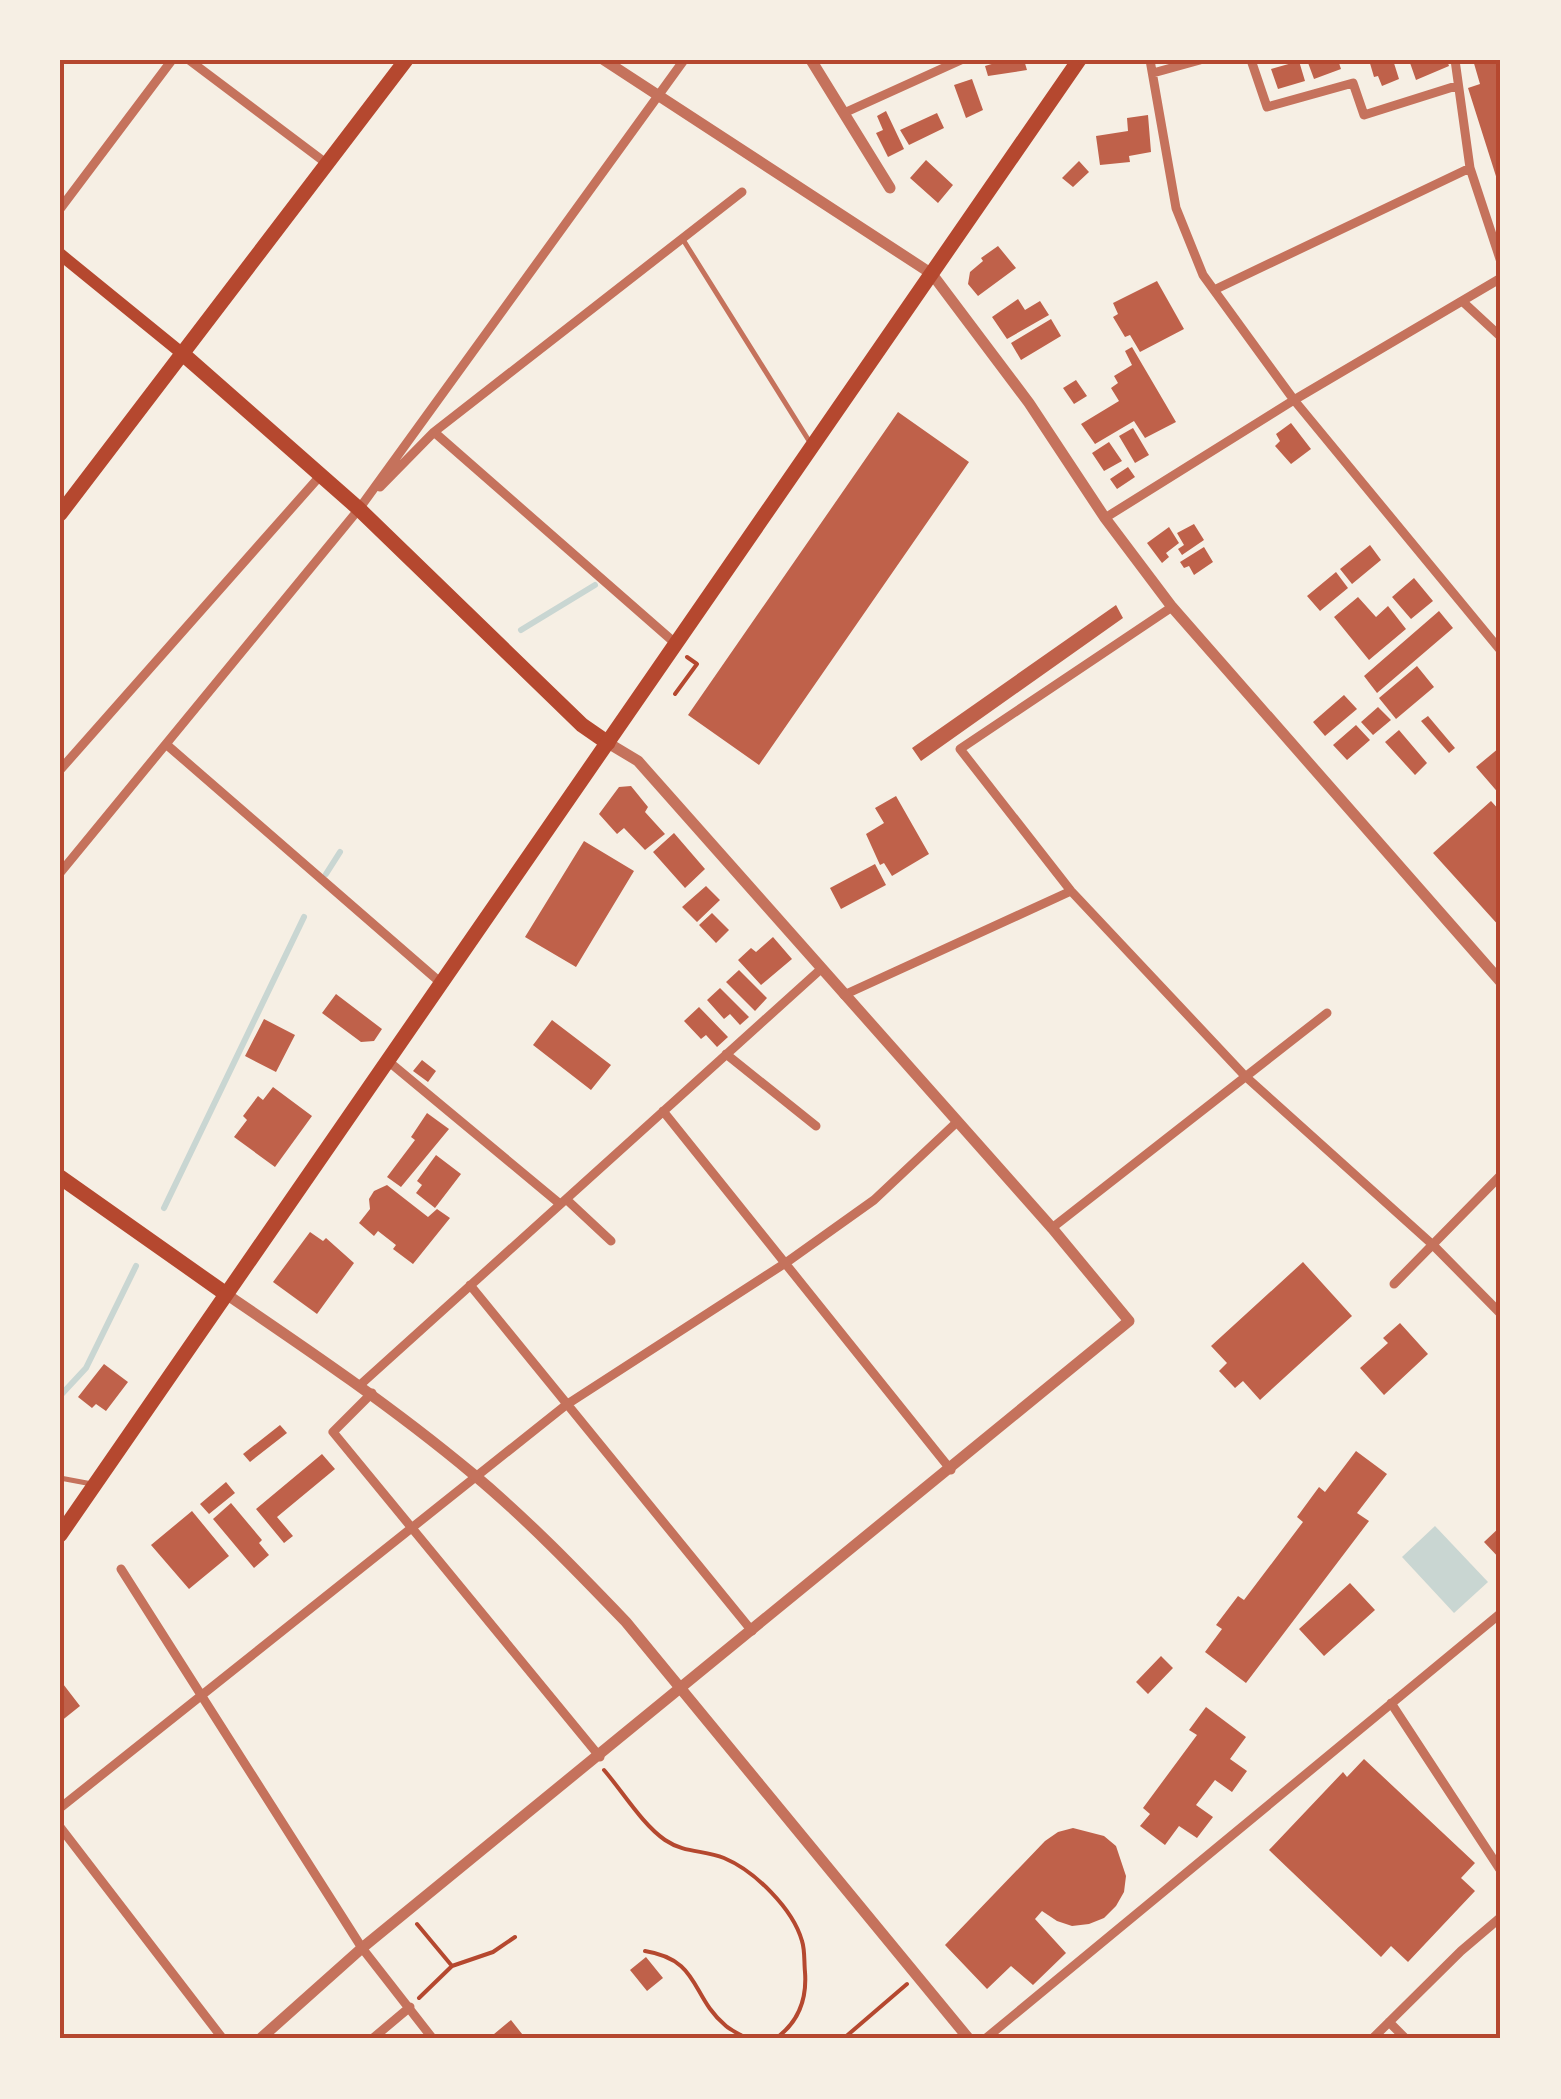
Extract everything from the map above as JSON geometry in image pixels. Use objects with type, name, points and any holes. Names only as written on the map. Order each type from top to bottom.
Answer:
[{"type":"main road","points":[[60,514],[406,60]]},
{"type":"main road","points":[[60,1534],[1079,60]]},
{"type":"main road","points":[[60,254],[184,355],[359,509],[582,725],[608,743]]},
{"type":"main road","points":[[60,1176],[226,1294]]},
{"type":"street","points":[[60,210],[172,60]]},
{"type":"street","points":[[189,60],[326,163]]},
{"type":"street","points":[[604,60],[932,274],[1029,402],[1105,518],[1172,607],[1501,982]]},
{"type":"street","points":[[60,873],[359,509],[684,60]]},
{"type":"street","points":[[812,60],[890,188]]},
{"type":"street","points":[[844,113],[961,60]]},
{"type":"street","points":[[1150,60],[1176,208],[1203,275],[1294,400],[1501,651]]},
{"type":"street","points":[[1154,73],[1200,60]]},
{"type":"street","points":[[1251,60],[1266,107],[1353,84],[1364,115],[1456,86]]},
{"type":"street","points":[[1454,60],[1470,168],[1501,262]]},
{"type":"street","points":[[1214,290],[1470,168]]},
{"type":"street","points":[[359,509],[434,432],[742,192]]},
{"type":"street","points":[[1105,518],[1501,278]]},
{"type":"street","points":[[1462,301],[1501,337]]},
{"type":"street","points":[[434,432],[674,643]]},
{"type":"street","points":[[60,770],[320,476]]},
{"type":"street","points":[[1172,607],[960,749],[1070,890],[1245,1076],[1433,1246],[1501,1314]]},
{"type":"street","points":[[260,2039],[362,1948],[1129,1321],[1052,1228],[638,761],[608,743]]},
{"type":"street","points":[[167,745],[441,984]]},
{"type":"street","points":[[844,996],[1070,890]]},
{"type":"street","points":[[360,1385],[821,970]]},
{"type":"street","points":[[1052,1228],[1327,1013]]},
{"type":"street","points":[[726,1054],[816,1126]]},
{"type":"street","points":[[388,1061],[611,1240]]},
{"type":"street","points":[[664,1111],[951,1470]]},
{"type":"street","points":[[60,1808],[566,1405],[787,1262],[874,1200],[957,1122]]},
{"type":"street","points":[[1394,1284],[1501,1175]]},
{"type":"street","points":[[470,1285],[752,1631]]},
{"type":"street","points":[[226,1294],[372,1394],[475,1476],[568,1561],[626,1622],[969,2039]]},
{"type":"street","points":[[372,1394],[333,1432],[598,1758]]},
{"type":"street","points":[[121,1569],[362,1948],[433,2039]]},
{"type":"street","points":[[985,2039],[1501,1613]]},
{"type":"street","points":[[1391,1703],[1501,1871]]},
{"type":"street","points":[[60,1827],[224,2039]]},
{"type":"street","points":[[1372,2039],[1501,1917]]},
{"type":"street","points":[[372,2039],[410,2007]]},
{"type":"street","points":[[1389,2022],[1406,2039]]},
{"type":"lane","points":[[682,238],[812,446]]},
{"type":"lane","points":[[60,1478],[95,1484]]},
{"type":"path","points":[[675,694],[697,664]]},
{"type":"path","points":[[598,1758],[662,1838],[680,1849],[724,1858],[757,1880],[790,1916],[803,1942],[806,1986],[801,2008],[786,2032],[776,2039]]},
{"type":"path","points":[[407,1913],[452,1966]]},
{"type":"path","points":[[410,2007],[452,1966],[492,1952],[515,1937]]},
{"type":"path","points":[[645,1950],[665,1954],[683,1964],[726,2026],[748,2039]]},
{"type":"path","points":[[843,2039],[918,1974]]},
{"type":"shaded area","points":[[1435,1526],[1488,1582],[1454,1613],[1402,1557]]},
{"type":"building","points":[[1005,60],[1024,60],[1027,70],[988,76],[985,66]]},
{"type":"building","points":[[1307,60],[1338,60],[1341,69],[1314,79]]},
{"type":"building","points":[[1369,60],[1393,60],[1399,79],[1382,86],[1378,76],[1374,77]]},
{"type":"building","points":[[1409,60],[1447,60],[1449,66],[1416,80]]},
{"type":"building","points":[[1473,60],[1501,60],[1501,192],[1468,88],[1480,84]]},
{"type":"building","points":[[1299,61],[1305,81],[1278,89],[1271,69]]},
{"type":"building","points":[[972,79],[983,110],[966,118],[954,85]]},
{"type":"building","points":[[886,111],[904,149],[888,157],[876,133],[883,130],[877,116]]},
{"type":"building","points":[[937,113],[944,128],[909,145],[900,130]]},
{"type":"building","points":[[1148,115],[1151,152],[1129,156],[1130,162],[1100,165],[1096,136],[1128,131],[1127,118]]},
{"type":"building","points":[[926,160],[953,185],[938,203],[910,178]]},
{"type":"building","points":[[1079,161],[1089,172],[1073,187],[1062,178]]},
{"type":"building","points":[[998,246],[1016,268],[978,296],[968,284],[970,272]]},
{"type":"building","points":[[1157,281],[1184,329],[1140,352],[1113,317],[1118,314],[1113,303]]},
{"type":"building","points":[[1018,299],[1025,310],[1040,301],[1049,315],[1007,339],[992,317]]},
{"type":"building","points":[[1051,319],[1061,336],[1021,360],[1011,343]]},
{"type":"building","points":[[1132,347],[1176,422],[1145,438],[1134,421],[1095,444],[1081,424],[1119,401],[1111,388],[1118,383],[1114,376],[1132,365],[1125,351]]},
{"type":"building","points":[[1076,380],[1087,396],[1074,404],[1063,388]]},
{"type":"building","points":[[898,412],[969,462],[759,765],[688,715]]},
{"type":"building","points":[[1291,423],[1311,449],[1291,464],[1275,446],[1280,441],[1276,434]]},
{"type":"building","points":[[1133,428],[1149,455],[1135,463],[1119,436]]},
{"type":"building","points":[[1109,442],[1122,461],[1104,471],[1092,453]]},
{"type":"building","points":[[1128,467],[1135,477],[1117,489],[1110,479]]},
{"type":"building","points":[[1194,524],[1204,540],[1182,555],[1178,549],[1184,545],[1177,533]]},
{"type":"building","points":[[1169,527],[1179,543],[1166,553],[1169,557],[1162,563],[1147,543]]},
{"type":"building","points":[[1370,545],[1381,560],[1352,584],[1340,569]]},
{"type":"building","points":[[1204,547],[1213,562],[1194,575],[1189,566],[1184,568],[1180,562]]},
{"type":"building","points":[[1336,572],[1348,588],[1320,611],[1307,596]]},
{"type":"building","points":[[1414,578],[1433,601],[1411,619],[1392,597]]},
{"type":"building","points":[[1358,597],[1376,617],[1388,606],[1406,629],[1369,660],[1334,617]]},
{"type":"building","points":[[1116,605],[1123,618],[921,761],[912,748]]},
{"type":"building","points":[[1439,611],[1453,628],[1377,693],[1364,676]]},
{"type":"building","points":[[1417,666],[1434,687],[1396,719],[1379,698]]},
{"type":"building","points":[[1344,695],[1357,709],[1325,736],[1313,722]]},
{"type":"building","points":[[1378,707],[1391,720],[1373,735],[1361,722]]},
{"type":"building","points":[[1428,716],[1455,748],[1449,753],[1421,721]]},
{"type":"building","points":[[1356,725],[1370,740],[1347,760],[1333,745]]},
{"type":"building","points":[[1399,730],[1427,763],[1415,775],[1385,742]]},
{"type":"building","points":[[1499,748],[1501,751],[1501,796],[1476,767]]},
{"type":"building","points":[[631,786],[648,807],[645,812],[665,834],[645,850],[624,828],[617,834],[599,814],[619,787]]},
{"type":"building","points":[[896,796],[929,854],[892,876],[884,863],[880,865],[866,834],[884,823],[875,808]]},
{"type":"building","points":[[1491,801],[1501,812],[1501,928],[1433,853]]},
{"type":"building","points":[[674,833],[705,869],[685,888],[653,852]]},
{"type":"building","points":[[584,841],[634,871],[576,967],[525,937]]},
{"type":"building","points":[[875,864],[886,885],[841,909],[830,888]]},
{"type":"building","points":[[706,886],[720,900],[697,922],[682,907]]},
{"type":"building","points":[[712,913],[729,930],[716,943],[699,925]]},
{"type":"building","points":[[773,937],[792,959],[761,985],[738,960],[751,948],[756,952]]},
{"type":"building","points":[[739,970],[767,998],[755,1011],[726,982]]},
{"type":"building","points":[[720,988],[749,1017],[740,1025],[730,1014],[724,1019],[707,1000]]},
{"type":"building","points":[[336,994],[382,1029],[374,1041],[361,1042],[322,1013]]},
{"type":"building","points":[[699,1007],[728,1037],[717,1047],[706,1035],[701,1039],[684,1021]]},
{"type":"building","points":[[264,1019],[295,1035],[276,1072],[245,1056]]},
{"type":"building","points":[[552,1020],[611,1065],[591,1090],[533,1045]]},
{"type":"building","points":[[422,1060],[436,1071],[428,1082],[413,1071]]},
{"type":"building","points":[[273,1087],[312,1116],[275,1167],[234,1137],[258,1096],[263,1100]]},
{"type":"building","points":[[427,1113],[449,1129],[401,1187],[387,1177],[415,1140],[411,1137]]},
{"type":"building","points":[[436,1155],[461,1174],[435,1208],[416,1193],[422,1185],[417,1181]]},
{"type":"building","points":[[387,1185],[428,1217],[437,1209],[450,1218],[413,1264],[378,1231],[374,1236],[359,1223],[370,1209],[369,1199],[374,1191]]},
{"type":"building","points":[[310,1232],[323,1241],[326,1238],[354,1263],[317,1314],[273,1282]]},
{"type":"building","points":[[1303,1262],[1352,1316],[1260,1400],[1243,1381],[1235,1388],[1219,1371],[1227,1363],[1211,1346]]},
{"type":"building","points":[[1400,1323],[1428,1354],[1384,1395],[1360,1368],[1388,1343],[1383,1338]]},
{"type":"building","points":[[104,1364],[128,1382],[106,1411],[96,1404],[92,1408],[78,1397]]},
{"type":"building","points":[[280,1425],[287,1433],[250,1462],[243,1454]]},
{"type":"building","points":[[1356,1451],[1387,1474],[1357,1513],[1369,1521],[1246,1683],[1205,1652],[1222,1629],[1216,1625],[1238,1596],[1244,1600],[1303,1522],[1297,1517],[1319,1487],[1325,1492]]},
{"type":"building","points":[[322,1454],[335,1469],[277,1517],[293,1536],[284,1543],[256,1509]]},
{"type":"building","points":[[226,1482],[235,1493],[209,1514],[200,1504]]},
{"type":"building","points":[[231,1503],[262,1540],[259,1543],[269,1555],[254,1568],[213,1519]]},
{"type":"building","points":[[192,1511],[229,1556],[189,1589],[151,1545]]},
{"type":"building","points":[[1501,1526],[1501,1560],[1484,1542]]},
{"type":"building","points":[[1350,1583],[1375,1610],[1324,1656],[1299,1629]]},
{"type":"building","points":[[1161,1656],[1173,1668],[1148,1694],[1136,1682]]},
{"type":"building","points":[[60,1680],[80,1706],[60,1722]]},
{"type":"building","points":[[1206,1707],[1246,1737],[1230,1759],[1247,1771],[1232,1792],[1215,1780],[1196,1805],[1213,1817],[1197,1838],[1179,1826],[1165,1845],[1140,1826],[1150,1814],[1143,1808],[1197,1735],[1189,1730]]},
{"type":"building","points":[[1364,1759],[1475,1863],[1461,1878],[1475,1891],[1408,1962],[1391,1946],[1381,1957],[1269,1850],[1343,1772],[1347,1777]]},
{"type":"building","points":[[1073,1828],[1104,1836],[1116,1846],[1126,1876],[1124,1892],[1104,1918],[1089,1924],[1072,1926],[1042,1911],[1035,1919],[1066,1953],[1033,1985],[1011,1966],[987,1989],[945,1945],[1045,1841]]},
{"type":"building","points":[[646,1957],[663,1978],[647,1991],[630,1970]]},
{"type":"building","points":[[511,2020],[526,2039],[488,2039]]},
{"type":"waterway","points":[[521,630],[595,585]]},
{"type":"waterway","points":[[326,874],[340,852]]},
{"type":"waterway","points":[[164,1208],[304,917]]},
{"type":"waterway","points":[[60,1396],[86,1368],[136,1266]]}]
